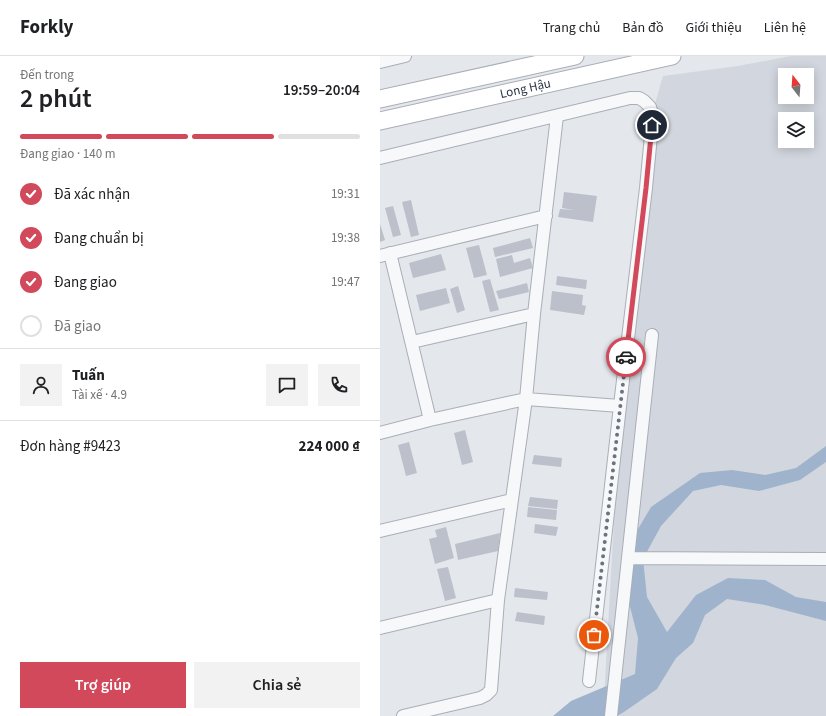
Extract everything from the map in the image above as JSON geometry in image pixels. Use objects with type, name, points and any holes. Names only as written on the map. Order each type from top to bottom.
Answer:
[{"type":"main road","name":"Long Hậu","points":[[380,99],[575,56]]},
{"type":"main road","name":"Long Hậu","points":[[380,121],[667,57]]},
{"type":"street","points":[[380,62],[405,56]]},
{"type":"street","points":[[380,158],[630,98],[639,98],[650,107],[652,114],[646,188],[589,681]]},
{"type":"street","points":[[403,716],[480,698],[486,695],[490,690],[498,600],[526,399],[534,314],[557,116]]},
{"type":"street","points":[[430,420],[412,342],[385,255],[546,216]]},
{"type":"street","points":[[412,342],[534,314]]},
{"type":"street","points":[[611,716],[652,335]]},
{"type":"street","points":[[380,433],[430,420],[526,399],[620,406]]},
{"type":"street","points":[[380,531],[512,500]]},
{"type":"street","points":[[628,558],[826,559]]},
{"type":"street","points":[[380,628],[498,600]]},
{"type":"shaded area","points":[[791,56],[826,56],[826,716],[603,716],[621,397],[652,114],[663,76],[738,66]]},
{"type":"water","points":[[826,446],[826,462],[800,480],[759,491],[721,485],[693,491],[661,526],[643,559],[647,597],[667,632],[696,595],[728,578],[765,580],[796,597],[826,602],[826,621],[765,605],[727,599],[705,615],[693,643],[676,658],[657,689],[624,712],[617,716],[553,716],[571,701],[635,674],[638,638],[628,599],[628,546],[651,507],[700,473],[732,470],[765,475],[796,468]]},
{"type":"building","points":[[564,192],[597,196],[593,222],[558,217],[560,209],[574,210],[562,208]]},
{"type":"building","points":[[411,200],[419,235],[411,237],[402,202]]},
{"type":"building","points":[[393,206],[401,235],[393,237],[385,208]]},
{"type":"building","points":[[380,224],[385,240],[380,242]]},
{"type":"building","points":[[530,238],[533,248],[495,257],[493,248]]},
{"type":"building","points":[[479,245],[487,275],[474,278],[466,248]]},
{"type":"building","points":[[441,254],[446,270],[413,278],[409,263]]},
{"type":"building","points":[[512,255],[514,263],[530,258],[533,268],[500,277],[496,259]]},
{"type":"building","points":[[557,276],[587,280],[586,289],[556,285]]},
{"type":"building","points":[[490,279],[499,310],[490,312],[482,281]]},
{"type":"building","points":[[527,283],[529,292],[499,299],[496,291]]},
{"type":"building","points":[[458,286],[465,310],[457,313],[450,289]]},
{"type":"building","points":[[446,288],[450,303],[420,311],[416,295]]},
{"type":"building","points":[[552,291],[583,295],[582,305],[586,306],[584,315],[550,310]]},
{"type":"building","points":[[465,430],[473,462],[462,465],[454,433]]},
{"type":"building","points":[[409,442],[417,473],[406,476],[398,445]]},
{"type":"building","points":[[534,455],[562,458],[561,467],[532,464]]},
{"type":"building","points":[[530,497],[558,500],[557,509],[528,506]]},
{"type":"building","points":[[528,507],[557,510],[556,520],[527,517]]},
{"type":"building","points":[[535,524],[558,527],[556,536],[534,533]]},
{"type":"building","points":[[446,527],[454,558],[435,564],[429,539],[437,537],[435,530]]},
{"type":"building","points":[[500,533],[498,551],[458,560],[455,544]]},
{"type":"building","points":[[448,567],[456,598],[445,601],[437,569]]},
{"type":"building","points":[[515,588],[548,592],[547,600],[514,597]]},
{"type":"building","points":[[517,612],[545,616],[544,625],[515,621]]},
{"type":"way so far","points":[[594,635],[626,357]]},
{"type":"route","points":[[626,357],[652,125]]}]
